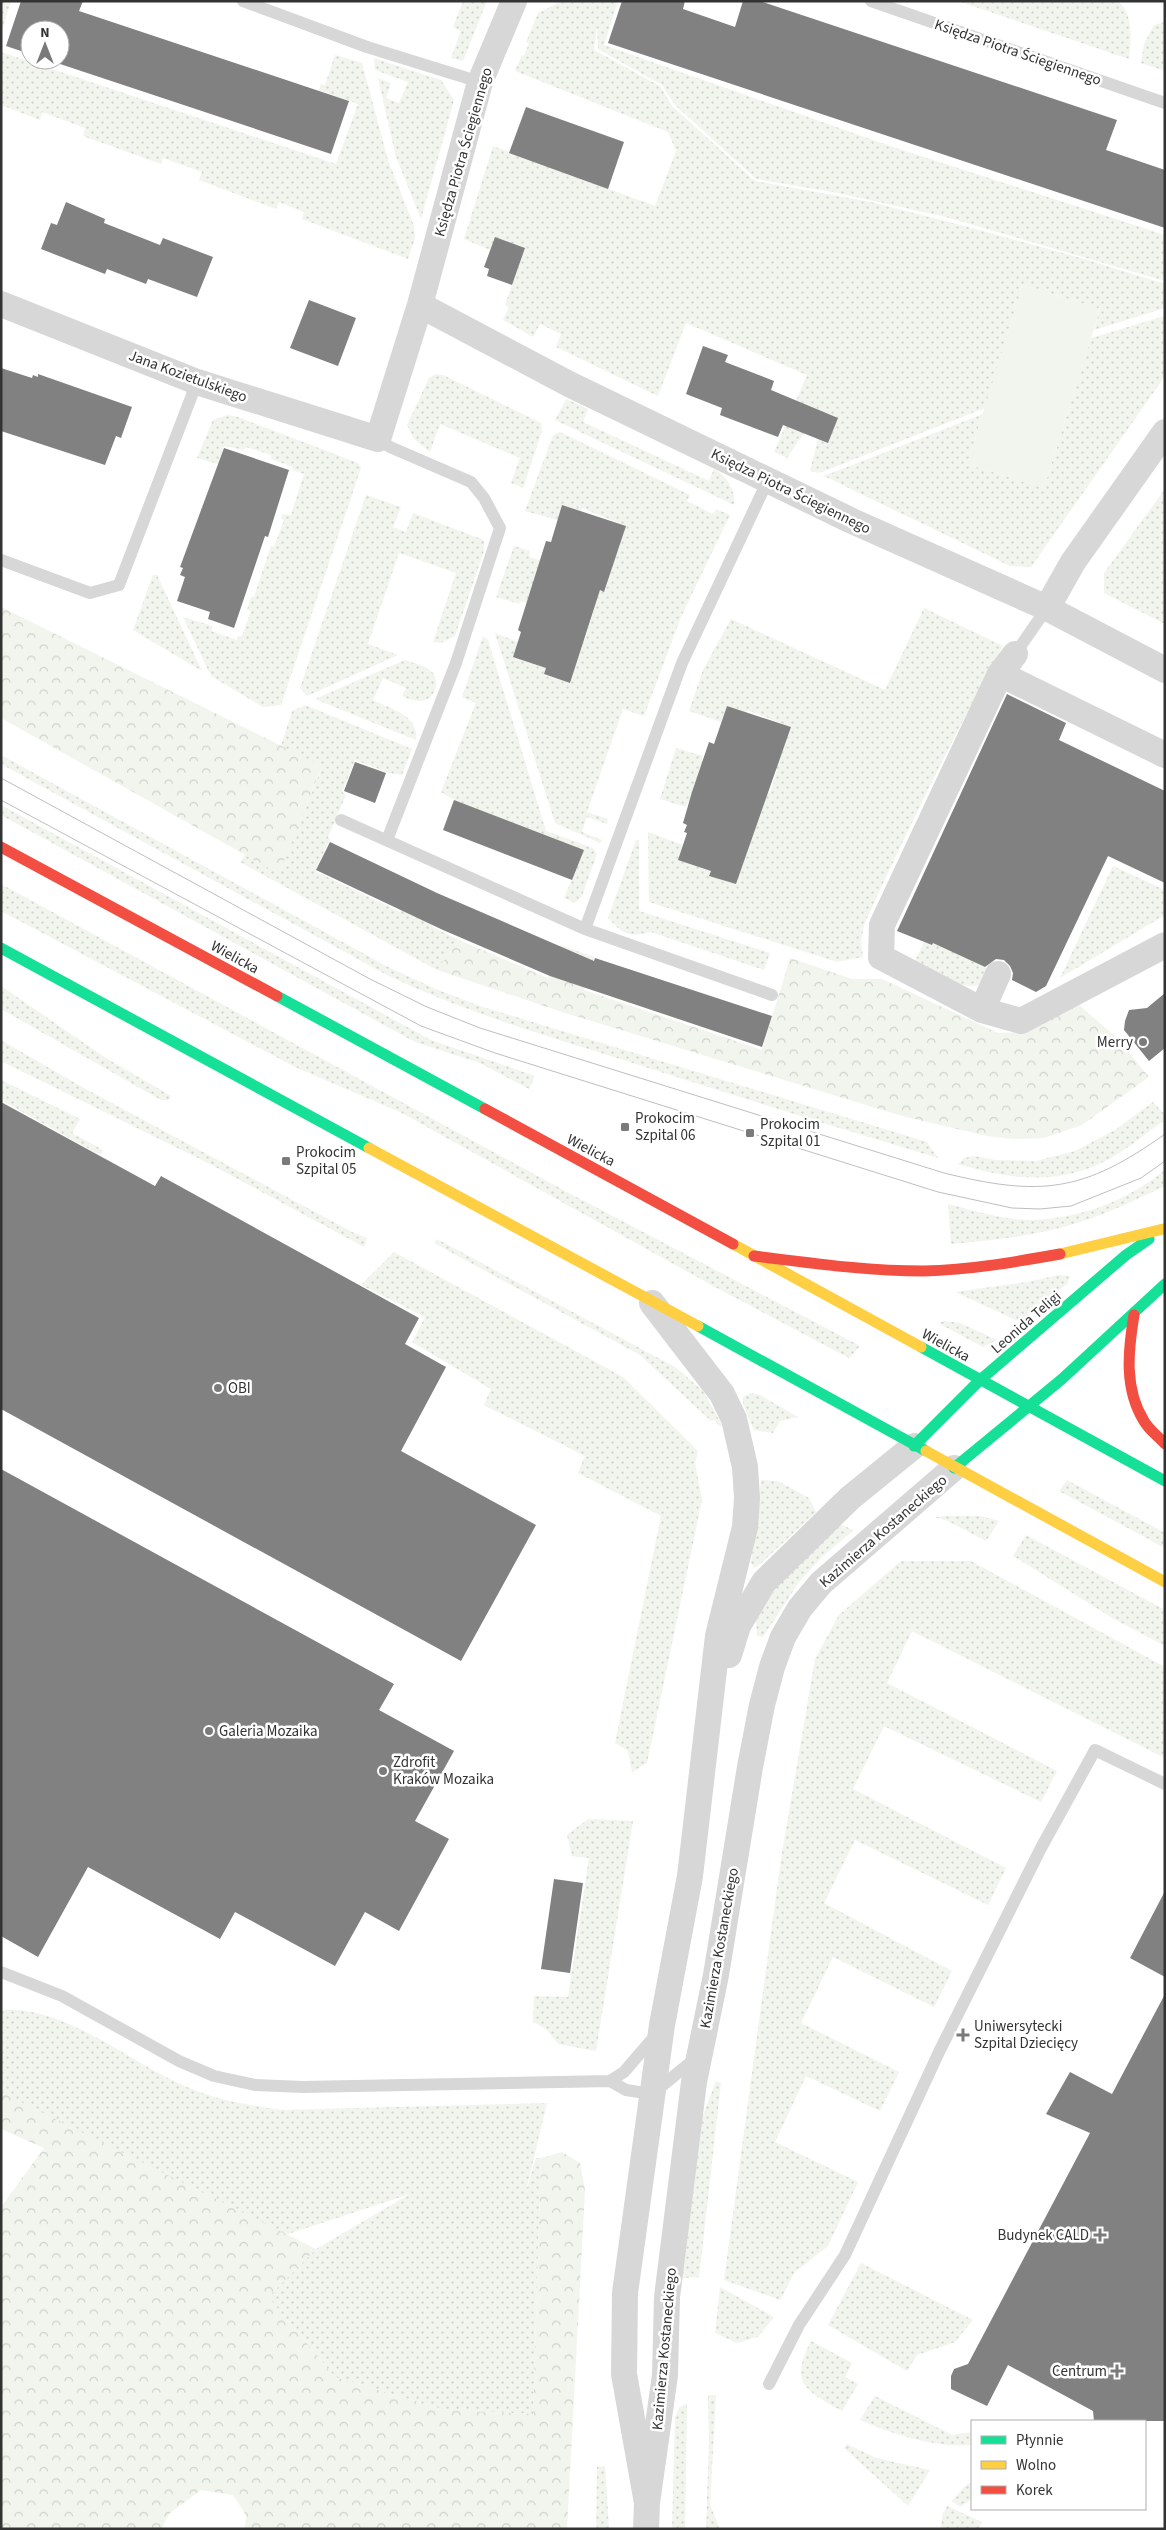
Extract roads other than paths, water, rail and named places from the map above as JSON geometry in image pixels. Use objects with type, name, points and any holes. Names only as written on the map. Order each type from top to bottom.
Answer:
[{"type":"main road","name":"Wielicka","points":[[1,847],[1165,1481]]},
{"type":"main road","points":[[1,948],[273,1098],[463,1198],[652,1304],[1165,1582]]},
{"type":"main road","points":[[753,1256],[890,1270],[928,1270],[998,1263],[1086,1249],[1164,1228]]},
{"type":"main road","name":"Leonida Teligi","points":[[914,1446],[979,1381],[1126,1255],[1164,1228]]},
{"type":"main road","points":[[954,1468],[1029,1408],[1134,1315],[1165,1284]]},
{"type":"main road","points":[[1134,1315],[1128,1350],[1131,1391],[1144,1421],[1165,1444]]},
{"type":"street","name":"Księdza Piotra Ściegiennego","points":[[378,439],[420,305],[480,82],[514,1]]},
{"type":"street","name":"Jana Kozietulskiego","points":[[1,304],[197,382],[378,439]]},
{"type":"street","name":"Księdza Piotra Ściegiennego","points":[[420,305],[569,384],[852,521],[1047,608],[1165,670]]},
{"type":"street","points":[[1047,608],[1073,562],[1165,432]]},
{"type":"street","points":[[1165,755],[1008,664],[882,926],[881,957],[982,1010],[1021,1021],[1165,945]]},
{"type":"street","points":[[982,1010],[998,974]]},
{"type":"street","name":"Kazimierza Kostaneckiego","points":[[647,2503],[624,2374],[625,2293],[662,2025],[690,1876],[702,1761],[710,1718],[718,1636],[745,1527],[747,1498],[745,1466],[734,1419],[722,1394],[652,1304]]},
{"type":"street","name":"Kazimierza Kostaneckiego","points":[[710,1718],[738,1626],[764,1582],[850,1498],[914,1446]]},
{"type":"street","name":"Kazimierza Kostaneckiego","points":[[646,2529],[647,2503],[665,2375],[667,2297],[694,2082],[716,1975],[762,1705],[772,1667],[783,1638],[800,1608],[821,1583],[954,1468]]},
{"type":"lane","points":[[243,1],[367,46],[480,82]]},
{"type":"lane","name":"Księdza Piotra Ściegiennego","points":[[871,1],[1165,103]]},
{"type":"lane","points":[[1,560],[90,593],[119,585],[197,382]]},
{"type":"lane","points":[[378,439],[390,447],[471,482],[484,498],[500,528],[456,663],[387,840]]},
{"type":"lane","points":[[585,930],[682,663],[768,480]]},
{"type":"lane","points":[[1008,664],[1047,608]]},
{"type":"lane","points":[[341,820],[585,930],[772,996]]},
{"type":"lane","points":[[769,2384],[799,2325],[845,2255],[938,2052],[1041,1848],[1094,1750],[1165,1784]]},
{"type":"lane","points":[[1,1972],[62,1996],[179,2061],[214,2076],[255,2085],[303,2087],[610,2082],[626,2090],[652,2094],[700,2055]]},
{"type":"lane","points":[[610,2082],[637,2060],[662,2025]]},
{"type":"tram line","points":[[1,778],[370,979],[427,1007],[480,1028],[944,1173],[978,1181],[1008,1185],[1035,1186],[1060,1184],[1085,1178],[1110,1168],[1165,1134]]},
{"type":"tram line","points":[[1,800],[421,1026],[495,1053],[938,1192],[1012,1208],[1040,1209],[1071,1206],[1141,1178],[1165,1161]]},
{"type":"place","name":"Merry","points":[[1143,1042]]},
{"type":"place","name":"Prokocim Szpital 06","points":[[625,1127]]},
{"type":"place","name":"Prokocim Szpital 01","points":[[750,1133]]},
{"type":"place","name":"Prokocim Szpital 05","points":[[286,1161]]},
{"type":"place","name":"OBI","points":[[218,1388]]},
{"type":"place","name":"Galeria Mozaika","points":[[209,1731]]},
{"type":"place","name":"Zdrofit Kraków Mozaika","points":[[383,1771]]},
{"type":"place","name":"Uniwersytecki Szpital Dziecięcy","points":[[963,2035]]},
{"type":"place","name":"Budynek CALD","points":[[1100,2235]]},
{"type":"place","name":"Centrum","points":[[1117,2371]]}]
